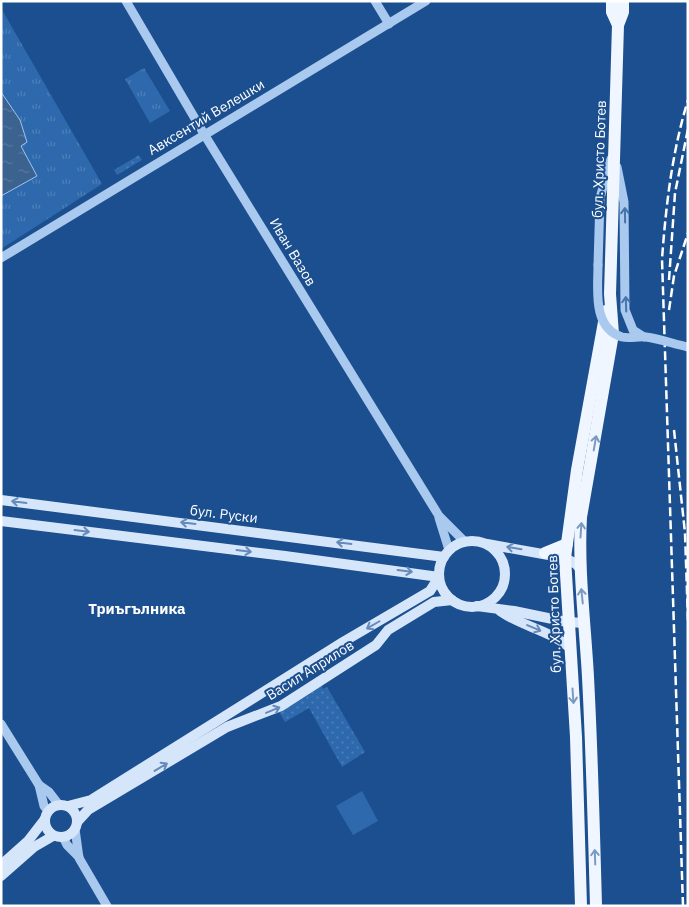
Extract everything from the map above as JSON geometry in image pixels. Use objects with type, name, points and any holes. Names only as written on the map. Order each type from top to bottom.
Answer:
[{"type":"main road","name":"бул. Христо Ботев","points":[[612,1],[612,12],[618,25]]},
{"type":"main road","name":"бул. Христо Ботев","points":[[596,906],[585,623],[580,570],[581,516],[613,334],[610,294],[614,152],[618,25],[623,12],[623,1]]},
{"type":"main road","name":"бул. Христо Ботев","points":[[581,906],[576,738],[567,622],[565,558],[577,470],[610,294]]},
{"type":"main road","name":"бул. Руски","points":[[1,500],[446,554]]},
{"type":"main road","points":[[1,521],[295,557],[439,577]]},
{"type":"main road","points":[[580,570],[576,564],[565,558],[545,553],[484,543],[465,542],[446,554],[439,577],[444,591],[452,600],[460,604],[499,610],[514,610],[567,622],[585,623]]},
{"type":"main road","points":[[476,606],[491,600],[497,595],[504,581],[504,566],[501,558],[484,543]]},
{"type":"main road","points":[[545,553],[567,544]]},
{"type":"main road","name":"Васил Априлов","points":[[64,806],[90,800],[342,642],[430,591],[439,577]]},
{"type":"main road","name":"Васил Априлов","points":[[76,825],[98,804],[227,727],[282,706],[376,645],[388,630],[434,602],[452,600]]},
{"type":"main road","points":[[499,610],[508,617],[560,639],[569,647]]},
{"type":"main road","points":[[1,865],[28,841],[46,815],[64,806],[73,810],[76,825],[58,837],[34,847],[1,876]]},
{"type":"main road","points":[[46,815],[46,827],[58,837]]},
{"type":"street","name":"Иван Вазов","points":[[126,1],[204,134],[438,516],[465,542]]},
{"type":"street","points":[[375,1],[389,24]]},
{"type":"street","name":"Авксентий Велешки","points":[[1,258],[426,1]]},
{"type":"street","points":[[614,152],[624,202],[627,317],[633,330],[644,337]]},
{"type":"street","points":[[614,152],[600,198],[598,307],[602,320],[610,330],[622,337],[644,337],[688,348]]},
{"type":"street","name":"Иван Вазов","points":[[438,516],[446,554]]},
{"type":"street","points":[[1,724],[39,785],[64,806]]},
{"type":"street","points":[[39,785],[46,815]]},
{"type":"street","points":[[76,825],[79,858]]},
{"type":"street","points":[[58,837],[79,858],[106,906]]},
{"type":"green space","points":[[1,8],[102,184],[1,249]]},
{"type":"green space","points":[[144,68],[170,111],[150,123],[125,79]]},
{"type":"green space","points":[[172,134],[176,140],[152,155],[148,149]]},
{"type":"green space","points":[[139,155],[142,160],[117,175],[114,170]]},
{"type":"green space","points":[[321,684],[323,689],[327,687],[365,752],[342,767],[309,708],[285,722],[278,710]]},
{"type":"green space","points":[[362,791],[378,821],[353,835],[336,806]]},
{"type":"water","points":[[1,92],[20,120],[27,142],[21,146],[37,176],[1,196]]},
{"type":"railway","points":[[683,906],[662,259],[670,179],[688,100]]},
{"type":"railway","points":[[669,280],[675,193],[688,129]]},
{"type":"railway","points":[[669,310],[674,276],[688,233]]},
{"type":"railway","points":[[674,430],[685,533],[688,622]]},
{"type":"district","name":"Триъгълника","points":[[137,608]]}]
